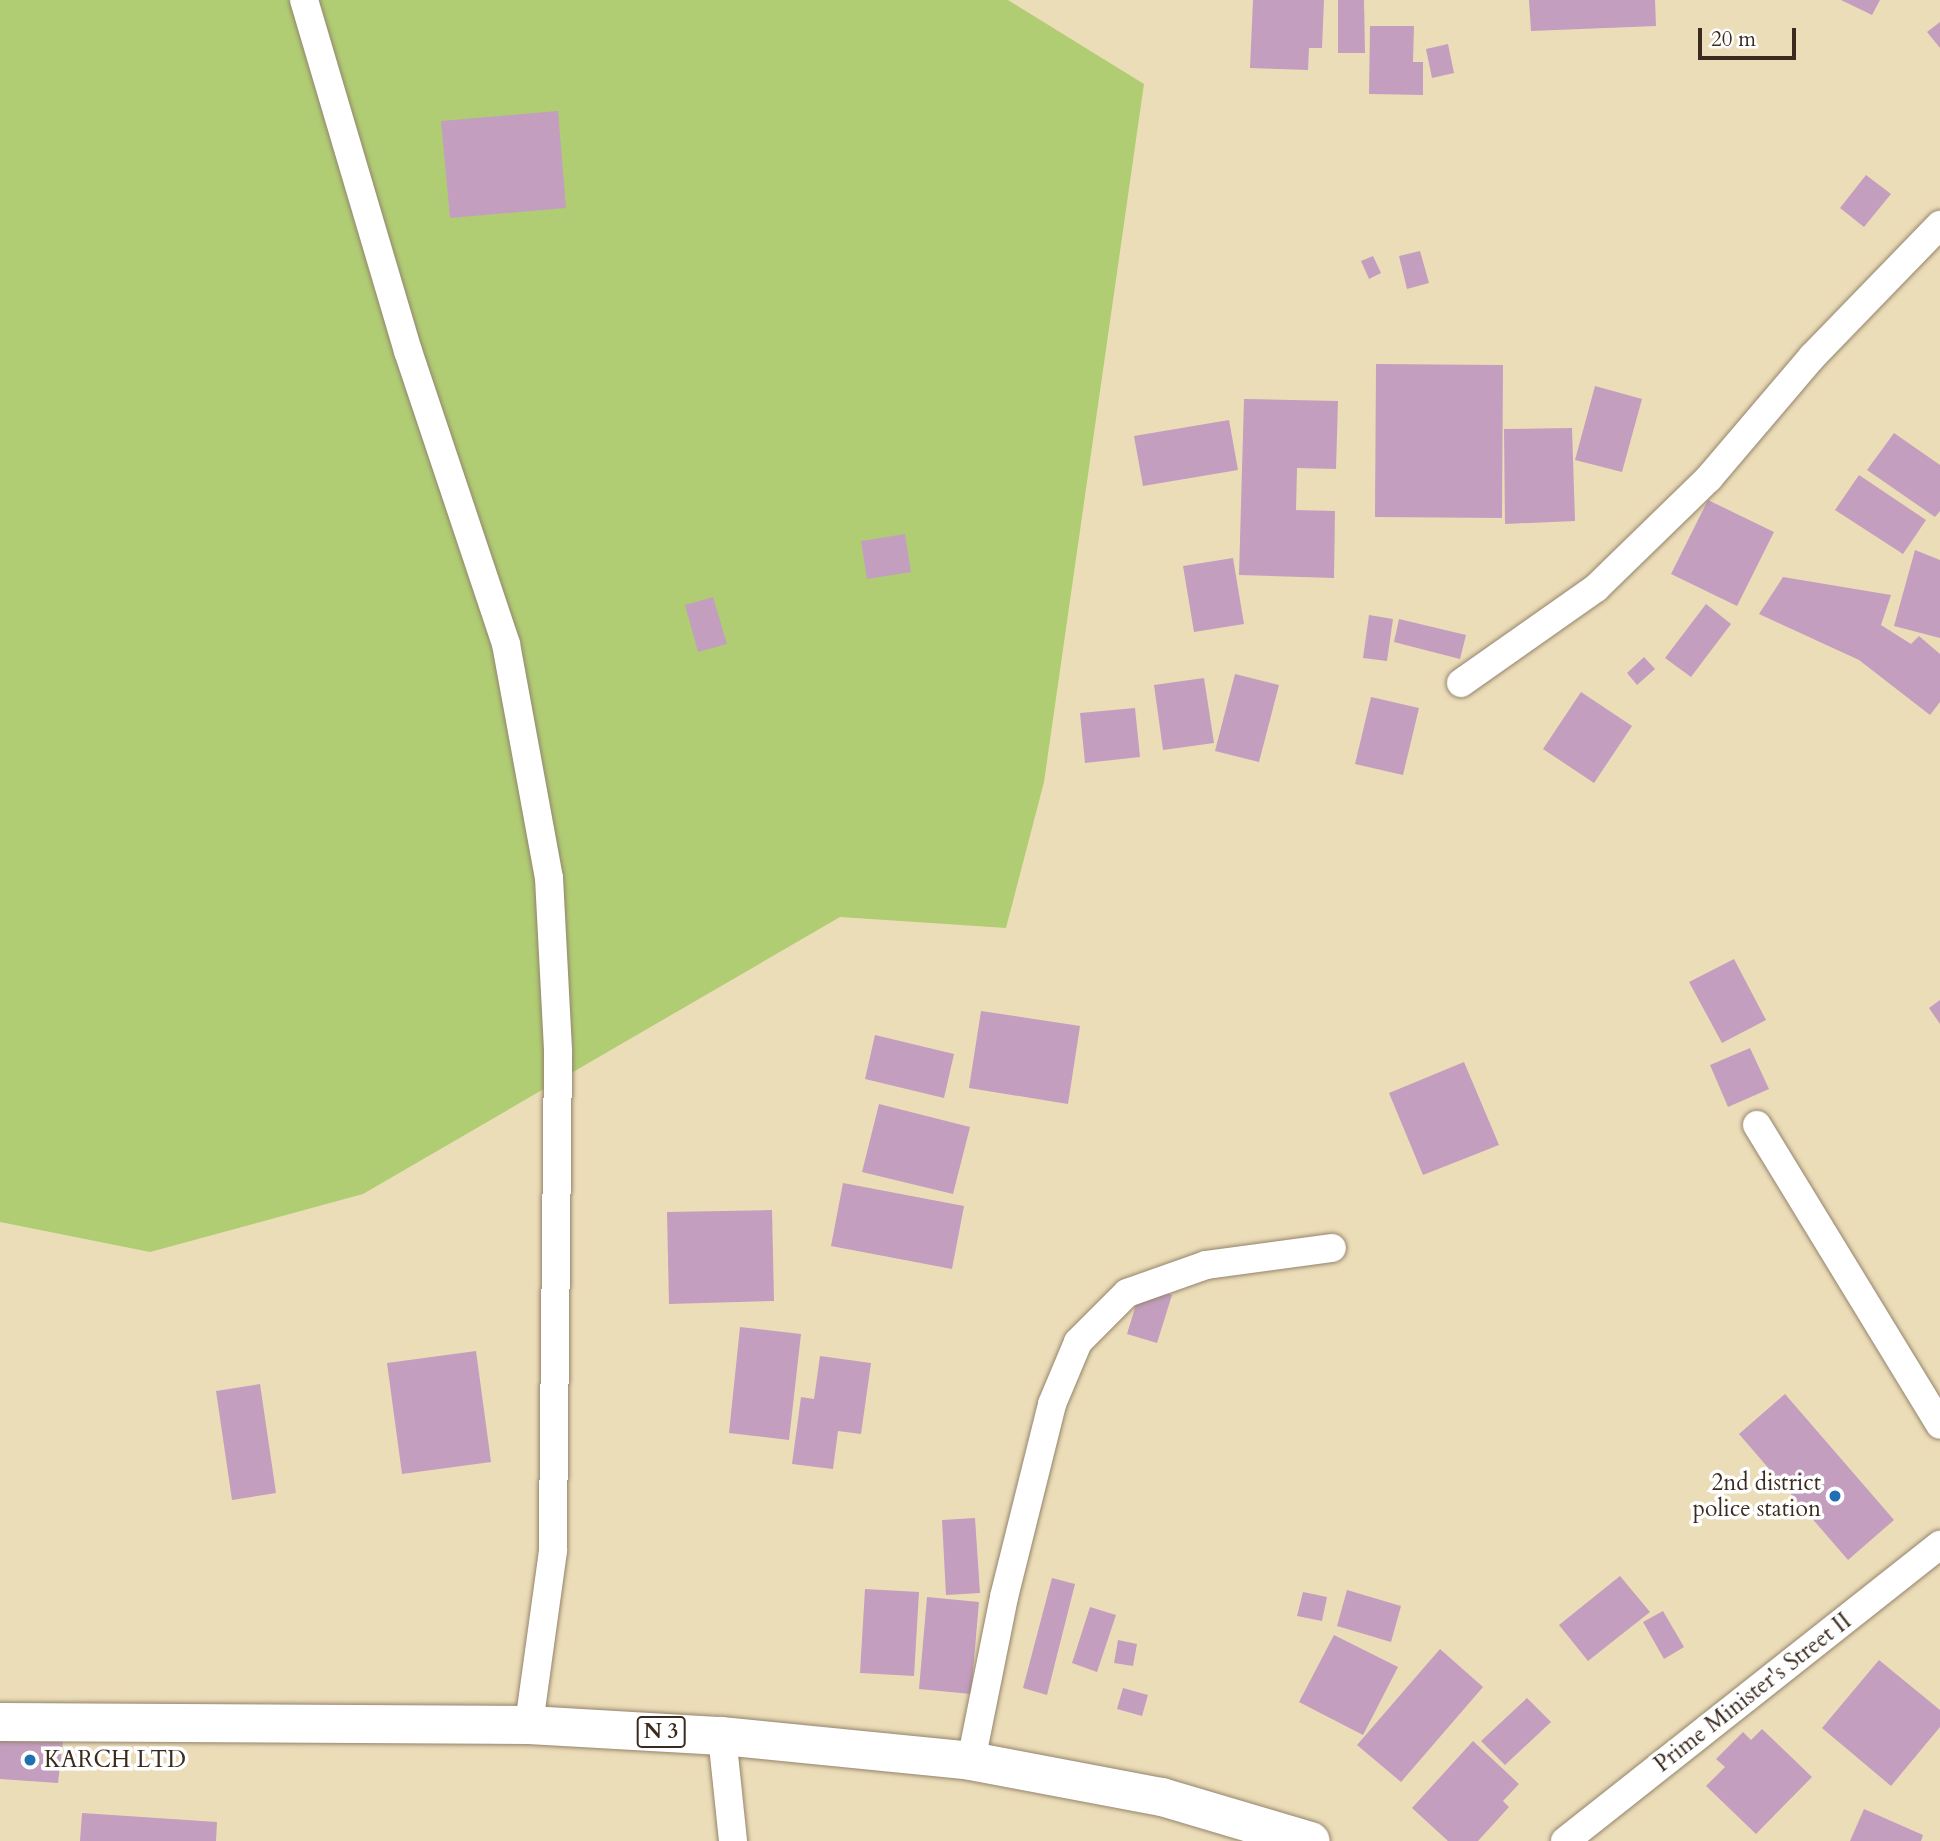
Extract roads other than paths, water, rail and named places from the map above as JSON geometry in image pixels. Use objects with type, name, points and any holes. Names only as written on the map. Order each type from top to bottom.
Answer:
[{"type":"highway","name":"N 3","points":[[0,1722],[529,1724],[722,1736],[971,1760],[1162,1797],[1311,1841]]},
{"type":"street","points":[[304,0],[408,351],[506,644],[549,878],[558,1065],[553,1550],[529,1724]]},
{"type":"street","points":[[1461,683],[1596,588],[1709,478],[1812,357],[1940,225]]},
{"type":"street","points":[[1757,1125],[1940,1425]]},
{"type":"street","points":[[971,1760],[1004,1597],[1052,1404],[1078,1342],[1127,1293],[1206,1265],[1332,1248]]},
{"type":"street","name":"Prime Minister's Street II","points":[[1565,1841],[1940,1545]]},
{"type":"street","points":[[722,1736],[733,1841]]},
{"type":"place","name":"2nd district police station","points":[[1835,1496]]},
{"type":"place","name":"KARCH LTD","points":[[30,1760]]}]
